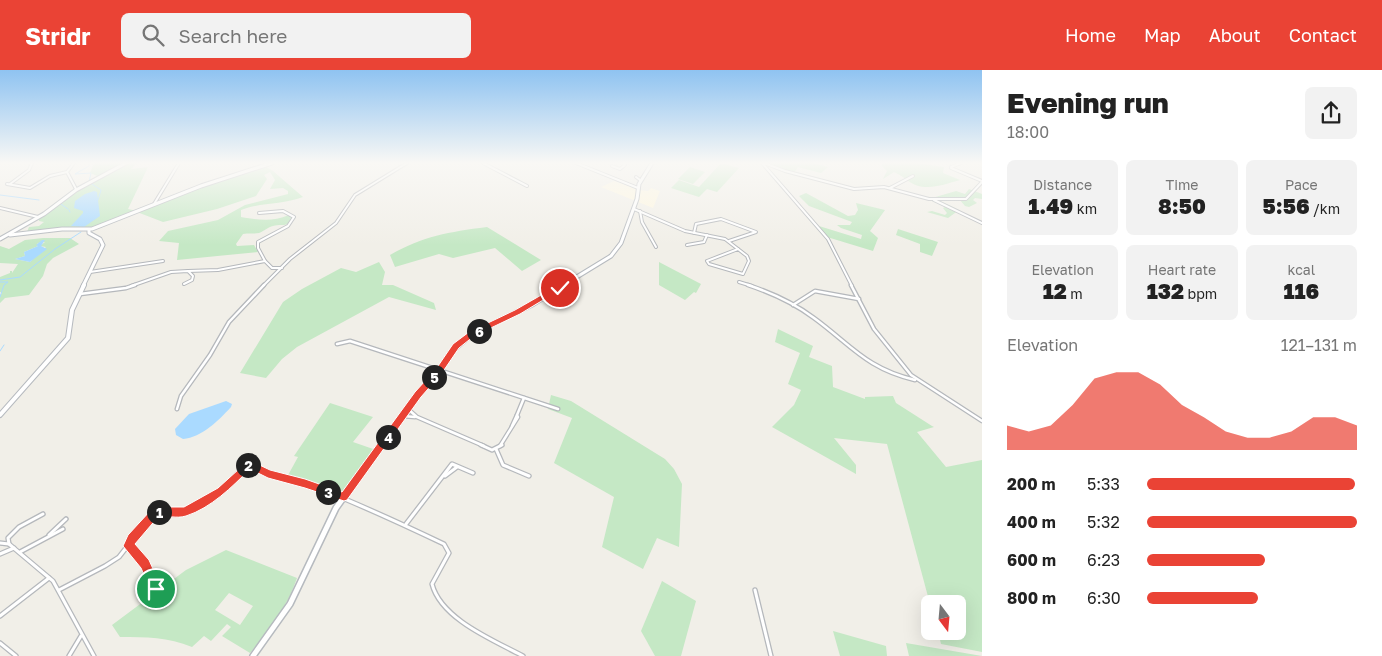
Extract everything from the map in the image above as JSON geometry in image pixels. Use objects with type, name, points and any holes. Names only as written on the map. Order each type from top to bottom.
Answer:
[{"type":"street","points":[[0,239],[39,217],[75,190]]},
{"type":"street","points":[[154,204],[163,190]]},
{"type":"street","points":[[10,234],[62,229],[89,230],[189,190]]},
{"type":"street","points":[[178,408],[181,396],[229,322],[254,293],[306,245],[336,223],[355,195],[363,190]]},
{"type":"street","points":[[253,656],[282,617],[299,587],[327,524],[344,497],[420,392],[439,371],[450,352],[468,336],[533,304],[611,256],[621,243],[637,200],[638,190]]},
{"type":"street","points":[[786,190],[828,239],[876,333],[917,380],[982,421]]},
{"type":"street","points":[[898,190],[929,199],[964,213],[982,223]]},
{"type":"street","points":[[929,199],[966,199],[973,190]]},
{"type":"street","points":[[0,208],[39,217]]},
{"type":"street","points":[[634,209],[694,233],[729,241],[738,249],[750,260],[742,274],[709,264],[707,261],[708,259],[738,249]]},
{"type":"street","points":[[259,213],[284,211],[291,213],[294,217],[293,222],[287,227],[268,234],[258,242],[258,248],[272,268],[282,268]]},
{"type":"street","points":[[640,211],[641,218],[656,248]]},
{"type":"street","points":[[694,233],[696,224],[718,219],[756,232],[729,241]]},
{"type":"street","points":[[0,415],[65,342],[70,331],[72,310],[103,245],[100,238],[88,233],[89,230]]},
{"type":"street","points":[[15,232],[22,233]]},
{"type":"street","points":[[687,245],[704,242],[707,235]]},
{"type":"street","points":[[80,294],[126,288],[171,272],[218,270],[265,260]]},
{"type":"street","points":[[90,272],[163,261]]},
{"type":"street","points":[[184,284],[193,278],[188,271]]},
{"type":"street","points":[[739,282],[766,291],[793,305],[820,322],[858,355],[901,376],[917,380]]},
{"type":"street","points":[[793,305],[815,291],[858,299]]},
{"type":"street","points":[[337,344],[350,341],[558,409]]},
{"type":"street","points":[[408,410],[417,417],[482,446],[496,449],[501,446],[518,417],[517,415],[524,398]]},
{"type":"street","points":[[403,416],[417,417]]},
{"type":"street","points":[[496,449],[503,465],[529,476]]},
{"type":"street","points":[[59,590],[112,562],[129,546],[132,538],[155,514],[183,512],[221,491],[249,464],[268,474],[305,483],[344,497],[406,524],[444,544],[448,548],[448,556],[432,584],[433,592],[439,600],[475,629],[523,656]]},
{"type":"street","points":[[406,524],[452,464],[473,473]]},
{"type":"street","points":[[442,478],[457,467]]},
{"type":"street","points":[[9,544],[8,538],[13,532],[28,521],[44,514]]},
{"type":"street","points":[[44,539],[66,519]]},
{"type":"street","points":[[20,552],[63,530]]},
{"type":"street","points":[[0,543],[9,544],[20,552],[49,578],[59,590],[94,656]]},
{"type":"street","points":[[129,546],[145,564],[156,589]]},
{"type":"street","points":[[0,554],[14,548]]},
{"type":"street","points":[[0,616],[49,578]]},
{"type":"street","points":[[755,590],[771,656]]},
{"type":"street","points":[[69,656],[82,636]]},
{"type":"street","points":[[0,644],[16,656]]},
{"type":"shaded area","points":[[609,190],[660,191],[653,208]]},
{"type":"green space","points":[[79,190],[137,190],[128,209],[137,211],[89,230],[64,229],[27,232],[29,227],[39,226],[44,222],[39,221],[39,218]]},
{"type":"green space","points":[[193,190],[260,190],[256,196],[217,209],[163,222],[137,212]]},
{"type":"green space","points":[[295,190],[303,197],[241,210],[241,217],[254,219],[271,220],[289,215],[291,217],[287,224],[276,225],[259,233],[243,234],[236,244],[237,246],[254,245],[258,252],[177,260],[179,243],[159,241],[168,231],[218,220],[245,205],[288,194],[288,191]]},
{"type":"green space","points":[[678,190],[706,190],[699,197]]},
{"type":"green space","points":[[968,190],[973,190],[982,194],[982,199],[975,198],[973,200],[977,203],[969,207],[965,206],[959,199],[936,199],[959,210],[948,218],[927,212],[932,211],[945,215],[947,213],[943,208],[945,207],[932,201],[932,198],[956,191],[965,194]]},
{"type":"green space","points":[[806,193],[848,216],[855,215],[858,210],[856,203],[885,210],[870,231],[878,238],[873,251],[827,237],[819,226],[861,239],[862,235],[837,225],[850,225],[852,222],[809,206],[799,196]]},
{"type":"green space","points":[[487,227],[541,260],[522,271],[495,248],[453,258],[439,254],[395,267],[390,255],[425,239]]},
{"type":"green space","points":[[898,229],[938,242],[932,256],[920,252],[920,244],[896,235]]},
{"type":"green space","points":[[70,238],[79,244],[53,258],[47,264],[43,276],[29,295],[5,298],[0,303],[0,295],[2,293],[0,292],[0,277],[10,273],[10,271],[12,273],[18,264],[0,263],[0,246],[9,249],[25,240]],"holes":[[[40,242],[45,242],[40,246],[46,247],[30,262],[15,259],[25,256],[24,252],[38,246],[37,244]]]},
{"type":"green space","points":[[379,262],[385,272],[382,285],[393,285],[434,303],[436,310],[389,297],[297,347],[282,359],[266,378],[240,373],[283,302],[302,289],[341,268],[356,272]]},
{"type":"green space","points":[[659,262],[701,284],[696,293],[694,292],[685,300],[659,285]]},
{"type":"green space","points":[[778,329],[813,346],[809,357],[832,366],[833,387],[865,399],[865,397],[893,396],[896,403],[934,427],[917,432],[946,467],[982,460],[982,652],[941,644],[940,640],[966,640],[966,595],[928,595],[887,444],[834,438],[856,465],[856,474],[772,427],[794,405],[801,390],[788,384],[800,353],[775,342]]},
{"type":"green space","points":[[551,395],[571,401],[665,459],[674,469],[682,484],[679,547],[657,538],[643,569],[602,547],[614,497],[554,463],[572,418],[548,409]]},
{"type":"green space","points":[[330,403],[373,417],[353,442],[376,450],[343,497],[287,477],[298,457],[294,456]]},
{"type":"green space","points":[[226,550],[297,578],[283,608],[271,627],[250,653],[222,636],[231,627],[227,624],[211,641],[204,636],[192,647],[166,639],[120,637],[112,625],[186,570]],"holes":[[[229,593],[253,606],[240,625],[215,610]]]},
{"type":"green space","points":[[662,581],[696,601],[681,656],[655,656],[641,631]]},
{"type":"green space","points":[[833,631],[886,646],[887,656],[840,656]]},
{"type":"green space","points":[[906,643],[982,656],[909,656]]},
{"type":"water","points":[[97,192],[100,216],[84,227],[71,226],[83,213],[83,211],[74,208],[75,201],[85,194]]},
{"type":"water","points":[[45,240],[41,246],[47,249],[30,262],[15,259],[25,256],[24,252],[38,246],[36,245]]},
{"type":"water","points":[[226,401],[232,404],[231,407],[203,432],[183,439],[176,435],[175,429],[189,414]]},
{"type":"waterway","points":[[98,200],[101,190]]},
{"type":"waterway","points":[[0,195],[39,200]]},
{"type":"waterway","points":[[61,204],[68,209]]},
{"type":"waterway","points":[[0,280],[20,277],[55,249],[81,232]]},
{"type":"waterway","points":[[0,282],[8,282],[4,285],[0,297]]},
{"type":"waterway","points":[[0,351],[4,345]]},
{"type":"route","points":[[156,589],[145,564],[129,546],[132,538],[157,512],[180,513],[214,496],[249,464],[264,473],[305,483],[344,497],[418,394],[439,371],[450,352],[462,340],[560,288]]}]
